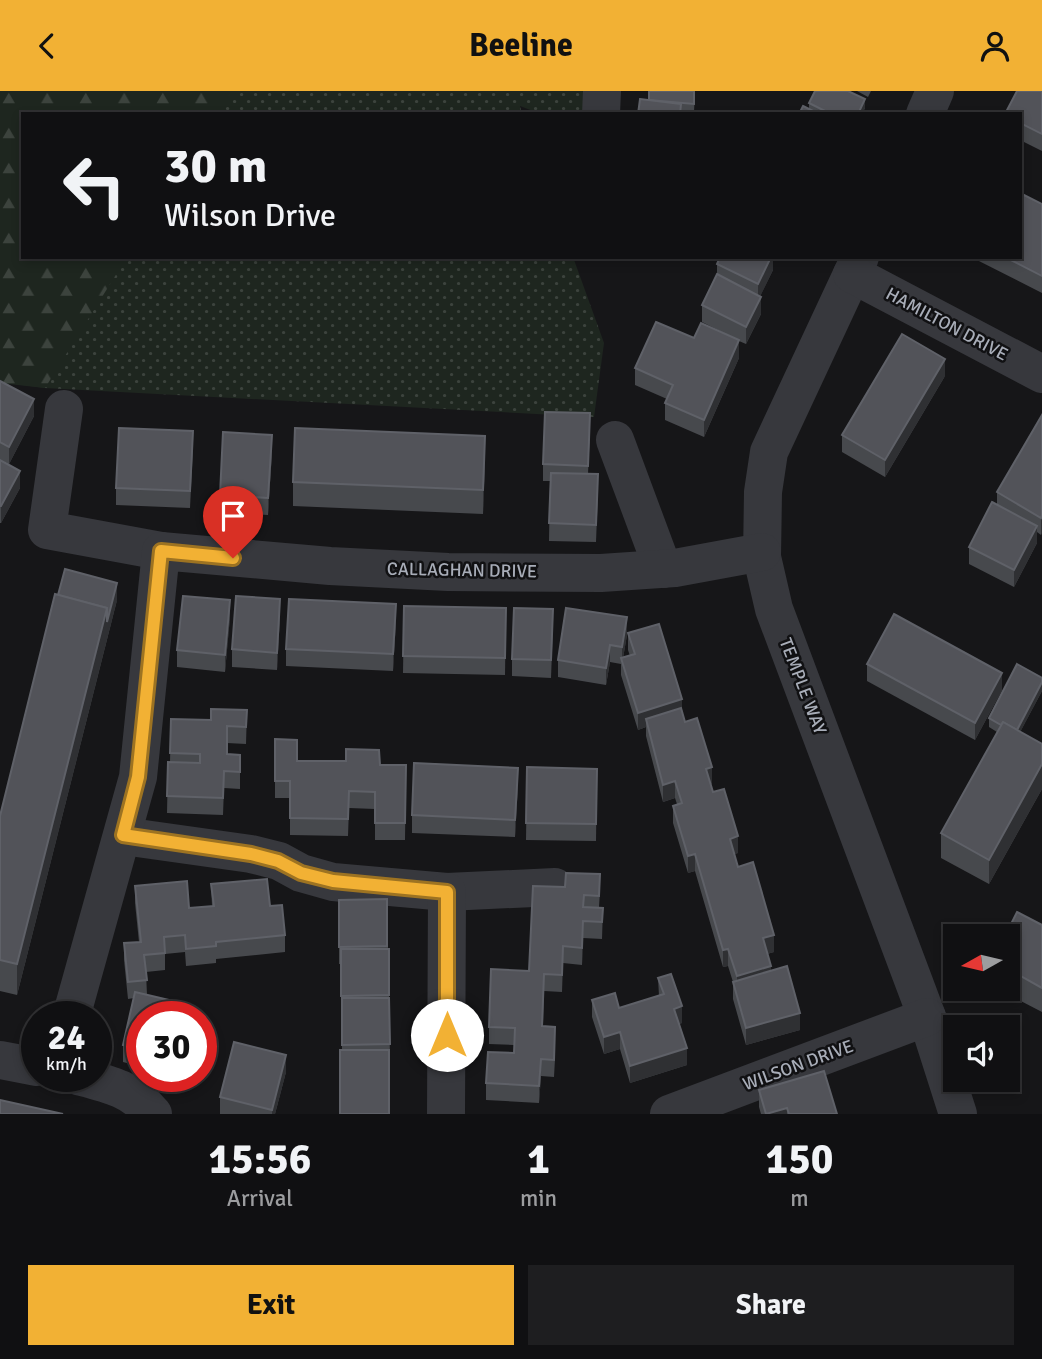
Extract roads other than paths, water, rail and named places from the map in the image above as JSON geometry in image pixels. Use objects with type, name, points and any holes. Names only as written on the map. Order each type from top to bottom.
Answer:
[{"type":"street","points":[[601,112],[602,91]]},
{"type":"street","points":[[926,112],[935,91]]},
{"type":"street","name":"HAMILTON DRIVE","points":[[856,266],[1042,374]]},
{"type":"street","name":"TEMPLE WAY","points":[[856,266],[769,452],[763,492],[762,552],[774,609],[927,1017],[958,1114]]},
{"type":"street","name":"CALLAGHAN DRIVE","points":[[64,408],[47,530],[161,551],[330,566],[448,572],[601,573],[663,569],[762,552]]},
{"type":"street","points":[[615,440],[663,569]]},
{"type":"street","points":[[76,1001],[138,777],[161,551]]},
{"type":"street","points":[[123,835],[251,854],[278,861],[301,873],[333,881],[447,892],[555,887]]},
{"type":"street","points":[[446,1114],[447,892]]},
{"type":"street","name":"WILSON DRIVE","points":[[669,1114],[927,1017]]},
{"type":"street","points":[[0,1061],[21,1064]]},
{"type":"street","points":[[112,1085],[142,1101],[153,1114]]}]
